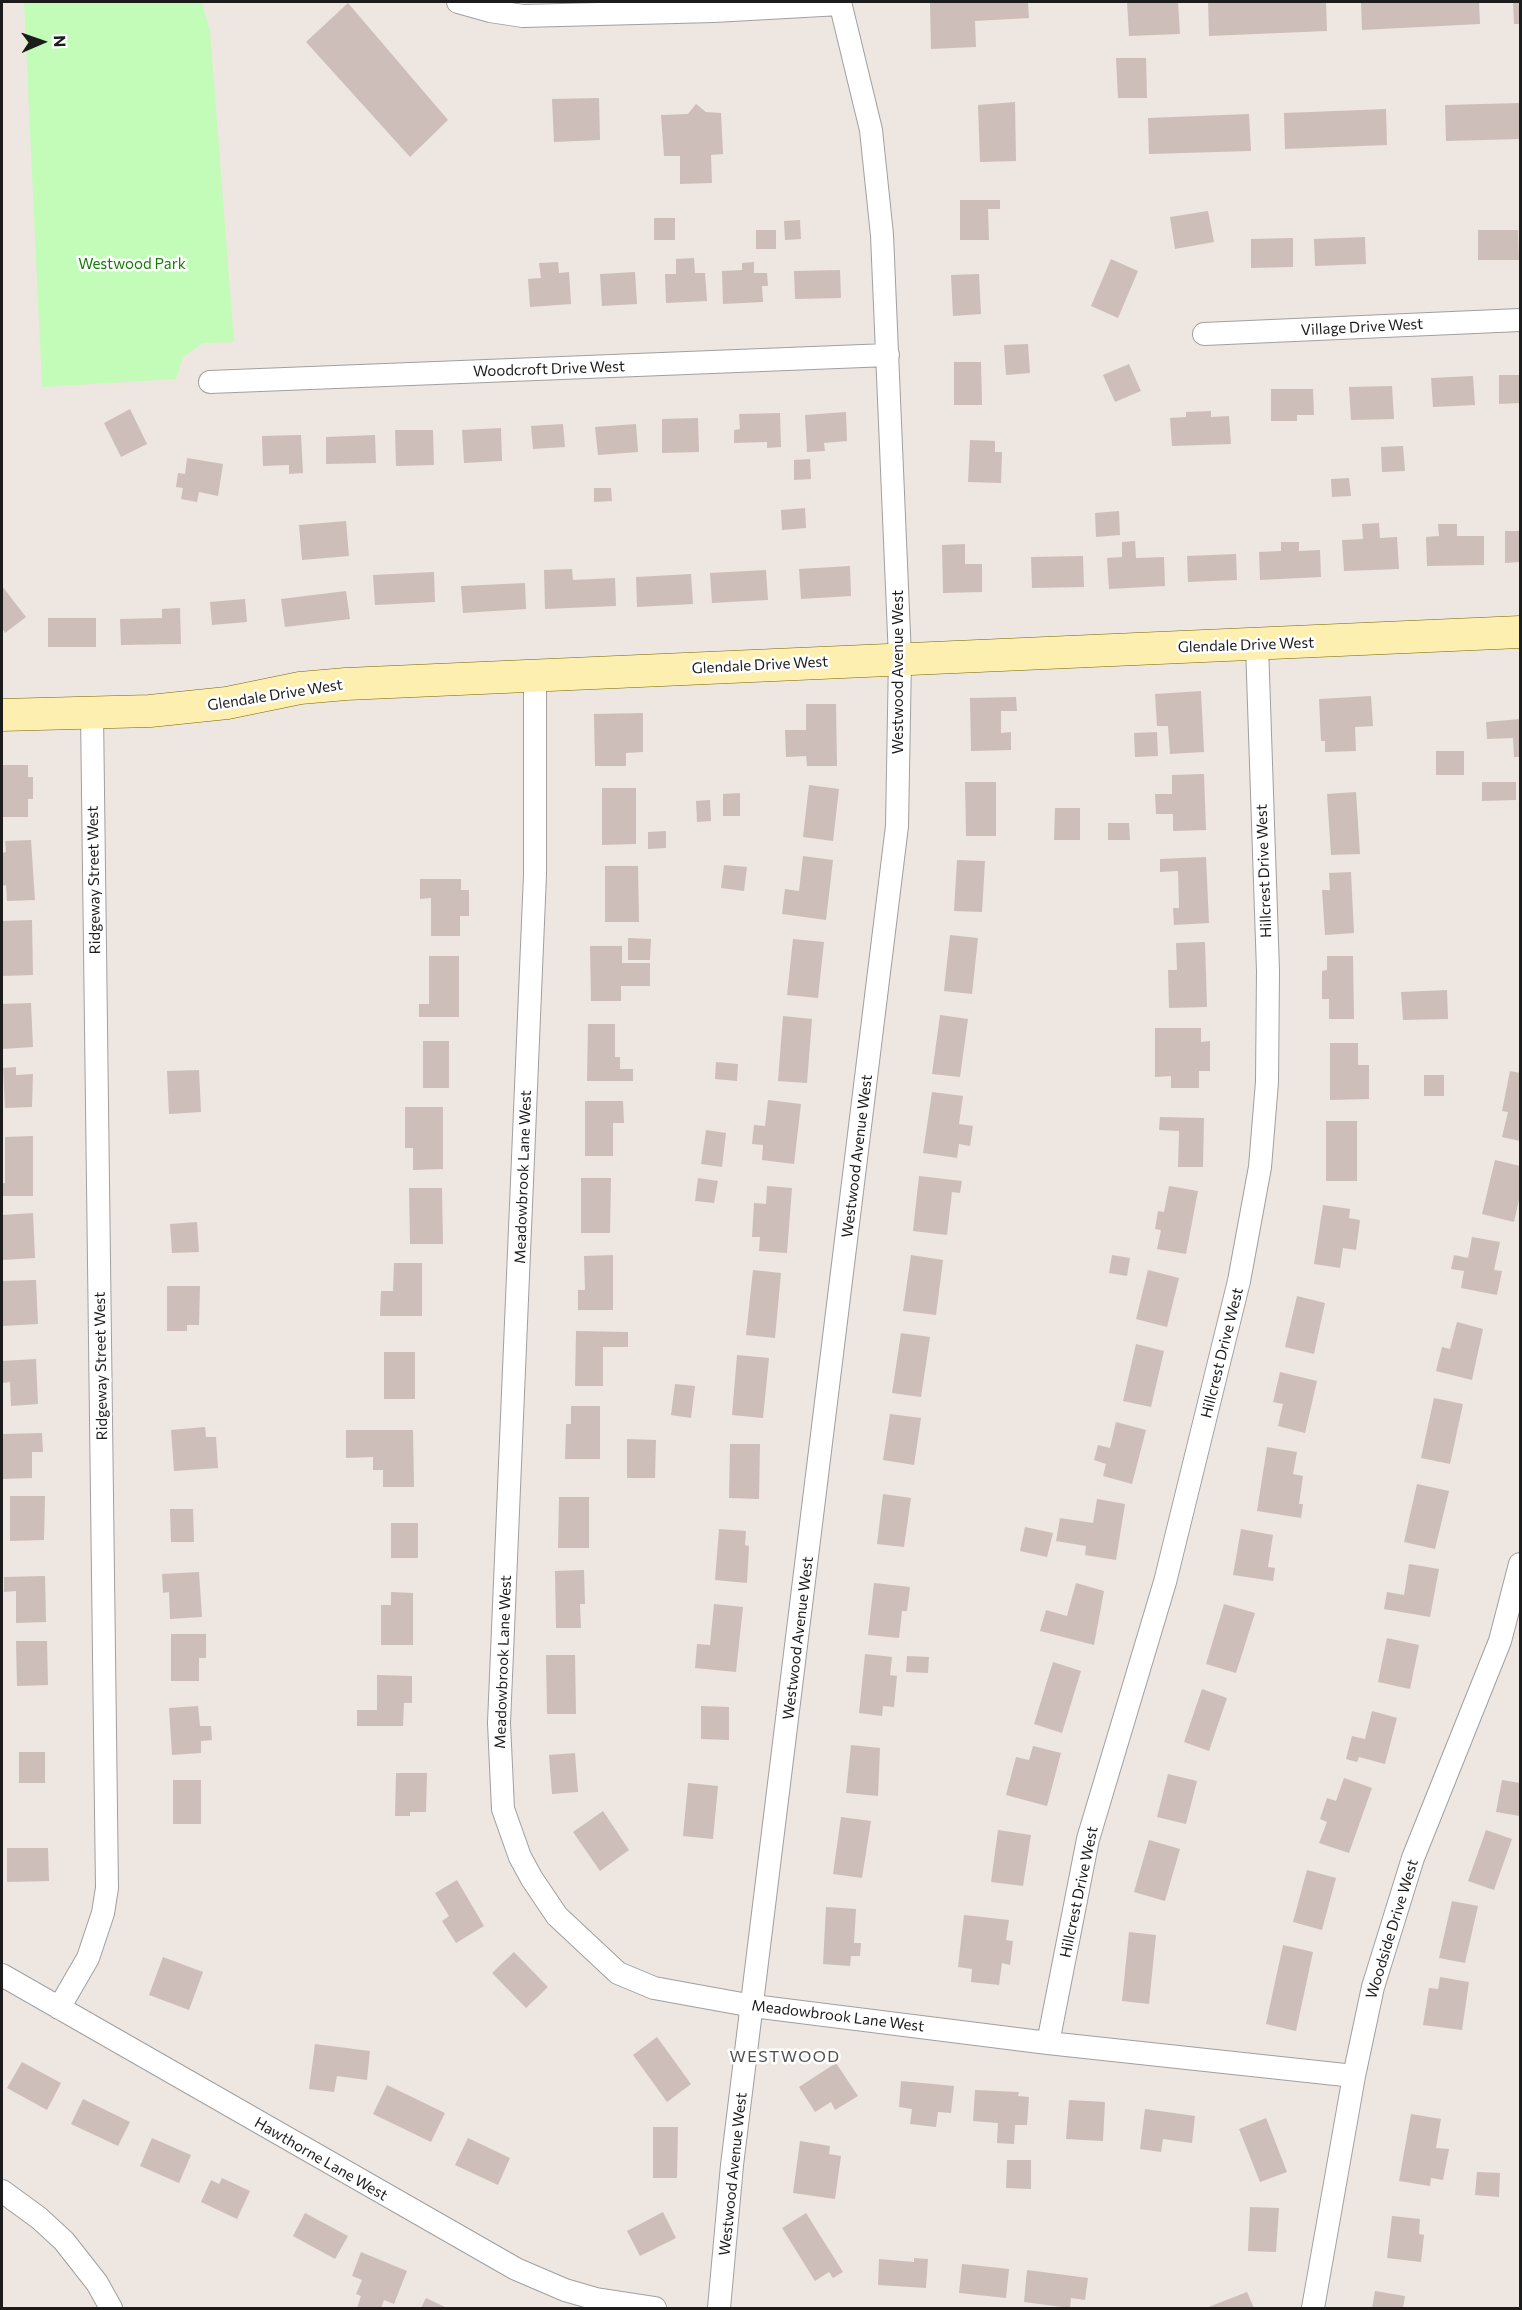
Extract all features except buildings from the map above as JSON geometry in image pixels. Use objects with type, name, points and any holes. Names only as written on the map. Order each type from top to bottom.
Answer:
[{"type":"street","points":[[458,2],[490,11],[523,16],[714,11],[840,3]]},
{"type":"street","name":"Westwood Avenue West","points":[[719,2308],[732,2165],[897,826],[900,658],[882,235],[873,146],[840,3]]},
{"type":"street","name":"Village Drive West","points":[[1204,334],[1521,320]]},
{"type":"street","name":"Woodcroft Drive West","points":[[210,382],[888,355]]},
{"type":"street","name":"Glendale Drive West","points":[[5,712],[150,711],[227,703],[300,688],[346,684],[1521,632]]},
{"type":"street","name":"Hillcrest Drive West","points":[[1048,2043],[1088,1839],[1165,1582],[1239,1281],[1260,1167],[1267,1082],[1268,971],[1257,645]]},
{"type":"street","name":"Meadowbrook Lane West","points":[[535,675],[535,875],[499,1723],[503,1809],[520,1857],[557,1916],[618,1973],[654,1988],[753,2006],[1048,2043],[1354,2076]]},
{"type":"street","name":"Ridgeway Street West","points":[[59,2008],[88,1958],[103,1913],[107,1888],[92,713]]},
{"type":"street","name":"Woodside Drive West","points":[[1313,2308],[1354,2076],[1373,1987],[1413,1858],[1500,1641],[1521,1564]]},
{"type":"street","name":"Hawthorne Lane West","points":[[2,1975],[516,2269],[565,2290],[597,2300],[655,2308]]},
{"type":"street","points":[[2,2191],[39,2218],[64,2241],[97,2283],[111,2308]]},
{"type":"green space","name":"Westwood Park","points":[[24,2],[202,2],[210,31],[234,342],[203,343],[183,357],[176,379],[42,387]]},
{"type":"district","name":"WESTWOOD","points":[[785,2057]]}]
